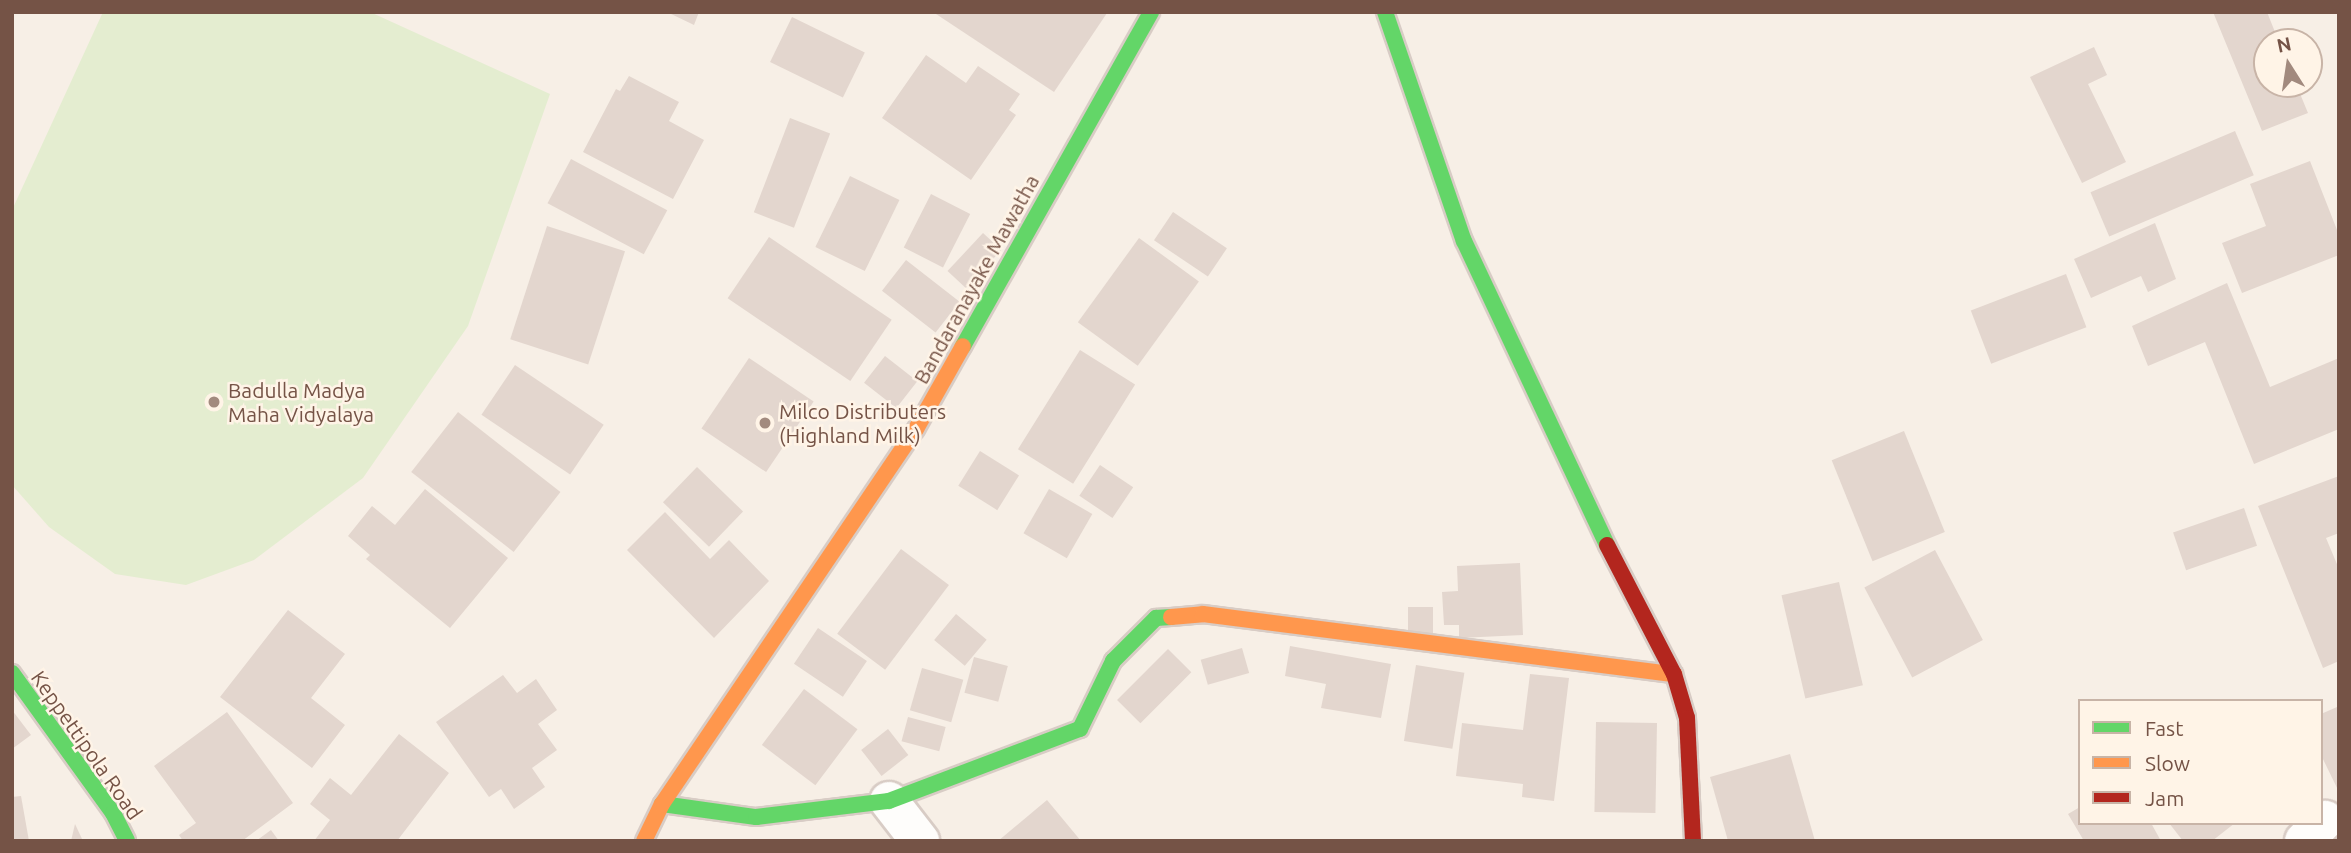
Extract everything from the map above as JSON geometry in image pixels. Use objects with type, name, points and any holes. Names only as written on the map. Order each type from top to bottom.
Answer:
[{"type":"street","name":"Bandaranayake Mawatha","points":[[644,841],[662,804],[916,429],[1151,12]]},
{"type":"street","points":[[1385,12],[1464,241],[1641,618],[1674,674],[1688,718],[1693,841]]},
{"type":"street","points":[[662,804],[756,817],[889,801],[1080,730],[1114,661],[1156,618],[1203,614],[1674,674]]},
{"type":"street","name":"Keppettipola Road","points":[[12,673],[113,813],[127,841]]},
{"type":"street","points":[[889,801],[920,841]]},
{"type":"green space","name":"Badulla Madya Maha Vidyalaya","points":[[103,12],[370,12],[550,94],[468,326],[363,478],[254,560],[186,585],[115,574],[49,527],[12,485],[12,210]]},
{"type":"building","points":[[667,12],[699,12],[694,25]]},
{"type":"building","points":[[933,12],[1105,12],[1107,13],[1054,92]]},
{"type":"building","points":[[2213,12],[2267,12],[2273,28],[2253,28],[2253,98],[2302,98],[2308,113],[2262,131]]},
{"type":"building","points":[[792,17],[865,53],[843,97],[770,62]]},
{"type":"building","points":[[2094,47],[2107,75],[2088,84],[2126,162],[2082,183],[2030,77]]},
{"type":"building","points":[[926,55],[966,83],[978,66],[1020,94],[1009,110],[1016,115],[971,180],[882,118]]},
{"type":"building","points":[[629,76],[679,102],[669,121],[704,140],[673,199],[583,152],[616,89],[620,91]]},
{"type":"building","points":[[790,118],[830,133],[794,228],[754,212]]},
{"type":"building","points":[[2235,131],[2254,175],[2109,237],[2090,192]]},
{"type":"building","points":[[571,159],[667,210],[644,254],[548,203]]},
{"type":"building","points":[[2310,161],[2339,235],[2339,255],[2242,293],[2222,243],[2266,226],[2250,184]]},
{"type":"building","points":[[850,176],[899,200],[865,271],[815,247]]},
{"type":"building","points":[[931,194],[970,214],[943,267],[904,247]]},
{"type":"building","points":[[1173,212],[1227,248],[1208,277],[1154,240]]},
{"type":"building","points":[[2155,223],[2176,279],[2148,292],[2141,276],[2091,298],[2074,259]]},
{"type":"building","points":[[547,226],[625,251],[588,365],[510,339]]},
{"type":"building","points":[[983,233],[1001,250],[966,288],[948,271]]},
{"type":"building","points":[[769,237],[892,320],[850,381],[728,298]]},
{"type":"building","points":[[1139,238],[1199,281],[1138,366],[1078,322]]},
{"type":"building","points":[[906,260],[960,302],[936,333],[882,291]]},
{"type":"building","points":[[2066,274],[2086,327],[1991,364],[1971,311]]},
{"type":"building","points":[[2227,283],[2270,387],[2339,358],[2339,429],[2254,464],[2205,342],[2148,366],[2132,326]]},
{"type":"building","points":[[1080,350],[1135,384],[1073,484],[1018,449]]},
{"type":"building","points":[[885,356],[917,381],[896,408],[864,383]]},
{"type":"building","points":[[749,358],[814,402],[766,472],[701,428]]},
{"type":"building","points":[[515,365],[604,425],[570,475],[481,415]]},
{"type":"building","points":[[458,412],[560,492],[514,552],[411,472]]},
{"type":"building","points":[[1904,431],[1945,532],[1873,561],[1832,460]]},
{"type":"building","points":[[980,451],[1019,475],[997,510],[958,486]]},
{"type":"building","points":[[1100,465],[1133,487],[1112,518],[1079,496]]},
{"type":"building","points":[[697,467],[743,511],[709,547],[663,502]]},
{"type":"building","points":[[2339,476],[2339,533],[2326,538],[2339,569],[2339,661],[2323,668],[2258,506]]},
{"type":"building","points":[[425,489],[508,558],[450,628],[366,559],[370,555],[348,536],[372,506],[395,525]]},
{"type":"building","points":[[1049,489],[1092,514],[1067,558],[1024,533]]},
{"type":"building","points":[[2244,508],[2257,546],[2186,570],[2173,532]]},
{"type":"building","points":[[665,512],[710,559],[729,540],[769,581],[714,638],[627,550]]},
{"type":"building","points":[[901,549],[949,585],[885,670],[837,634]]},
{"type":"building","points":[[1935,550],[1983,640],[1912,678],[1864,588]]},
{"type":"building","points":[[1520,563],[1523,635],[1459,638],[1459,625],[1444,625],[1442,592],[1458,591],[1457,566]]},
{"type":"building","points":[[1839,582],[1863,685],[1805,699],[1782,595]]},
{"type":"building","points":[[1408,607],[1433,607],[1433,634],[1408,634]]},
{"type":"building","points":[[288,610],[345,654],[311,698],[345,725],[312,768],[220,697]]},
{"type":"building","points":[[956,614],[987,640],[965,666],[934,640]]},
{"type":"building","points":[[818,628],[867,661],[843,697],[794,664]]},
{"type":"building","points":[[1290,646],[1391,664],[1381,718],[1321,708],[1326,684],[1285,676]]},
{"type":"building","points":[[1242,648],[1249,673],[1208,685],[1201,660]]},
{"type":"building","points":[[1168,649],[1191,672],[1140,723],[1117,700]]},
{"type":"building","points":[[974,657],[1008,666],[998,702],[964,693]]},
{"type":"building","points":[[1416,665],[1464,673],[1452,749],[1404,741]]},
{"type":"building","points":[[922,668],[963,680],[951,722],[910,710]]},
{"type":"building","points":[[1530,674],[1569,678],[1554,801],[1522,797],[1523,784],[1456,776],[1462,723],[1523,730]]},
{"type":"building","points":[[503,675],[517,693],[536,679],[557,710],[538,724],[557,750],[532,768],[545,787],[514,809],[501,789],[489,797],[436,722]]},
{"type":"building","points":[[804,689],[858,729],[815,785],[762,745]]},
{"type":"building","points":[[2337,707],[2339,711],[2339,792],[2323,759],[2323,713]]},
{"type":"building","points":[[12,710],[31,735],[12,749]]},
{"type":"building","points":[[227,712],[293,803],[242,841],[183,841],[179,835],[196,823],[154,766]]},
{"type":"building","points":[[908,717],[946,727],[939,751],[902,741]]},
{"type":"building","points":[[1596,722],[1657,723],[1655,813],[1594,812]]},
{"type":"building","points":[[888,729],[908,755],[882,776],[861,750]]},
{"type":"building","points":[[399,734],[449,773],[397,841],[314,841],[330,820],[310,804],[330,778],[351,795]]},
{"type":"building","points":[[1790,754],[1815,841],[1728,841],[1710,777]]},
{"type":"building","points":[[21,796],[29,841],[12,841],[12,797]]},
{"type":"building","points":[[1047,800],[1081,841],[998,841]]},
{"type":"building","points":[[2078,808],[2078,825],[2152,825],[2161,841],[2084,841],[2068,814]]},
{"type":"building","points":[[75,824],[83,841],[71,841]]},
{"type":"building","points":[[2171,825],[2232,825],[2212,841],[2183,841]]},
{"type":"building","points":[[271,830],[279,841],[256,841]]},
{"type":"traffic: fast","points":[[963,346],[1151,12]]},
{"type":"traffic: fast","points":[[1385,12],[1464,241],[1607,545]]},
{"type":"traffic: fast","points":[[662,804],[756,817],[889,801],[1080,729],[1113,661],[1156,618],[1171,617]]},
{"type":"traffic: fast","points":[[12,673],[113,813],[127,841]]},
{"type":"traffic: slow","points":[[644,841],[662,804],[916,429],[963,346]]},
{"type":"traffic: slow","points":[[1171,617],[1203,614],[1674,674]]},
{"type":"traffic: jam","points":[[1607,545],[1674,674],[1687,718],[1693,841]]},
{"type":"place","name":"Badulla Madya Maha Vidyalaya","points":[[214,402]]},
{"type":"place","name":"Milco Distributers (Highland Milk)","points":[[765,423]]}]
